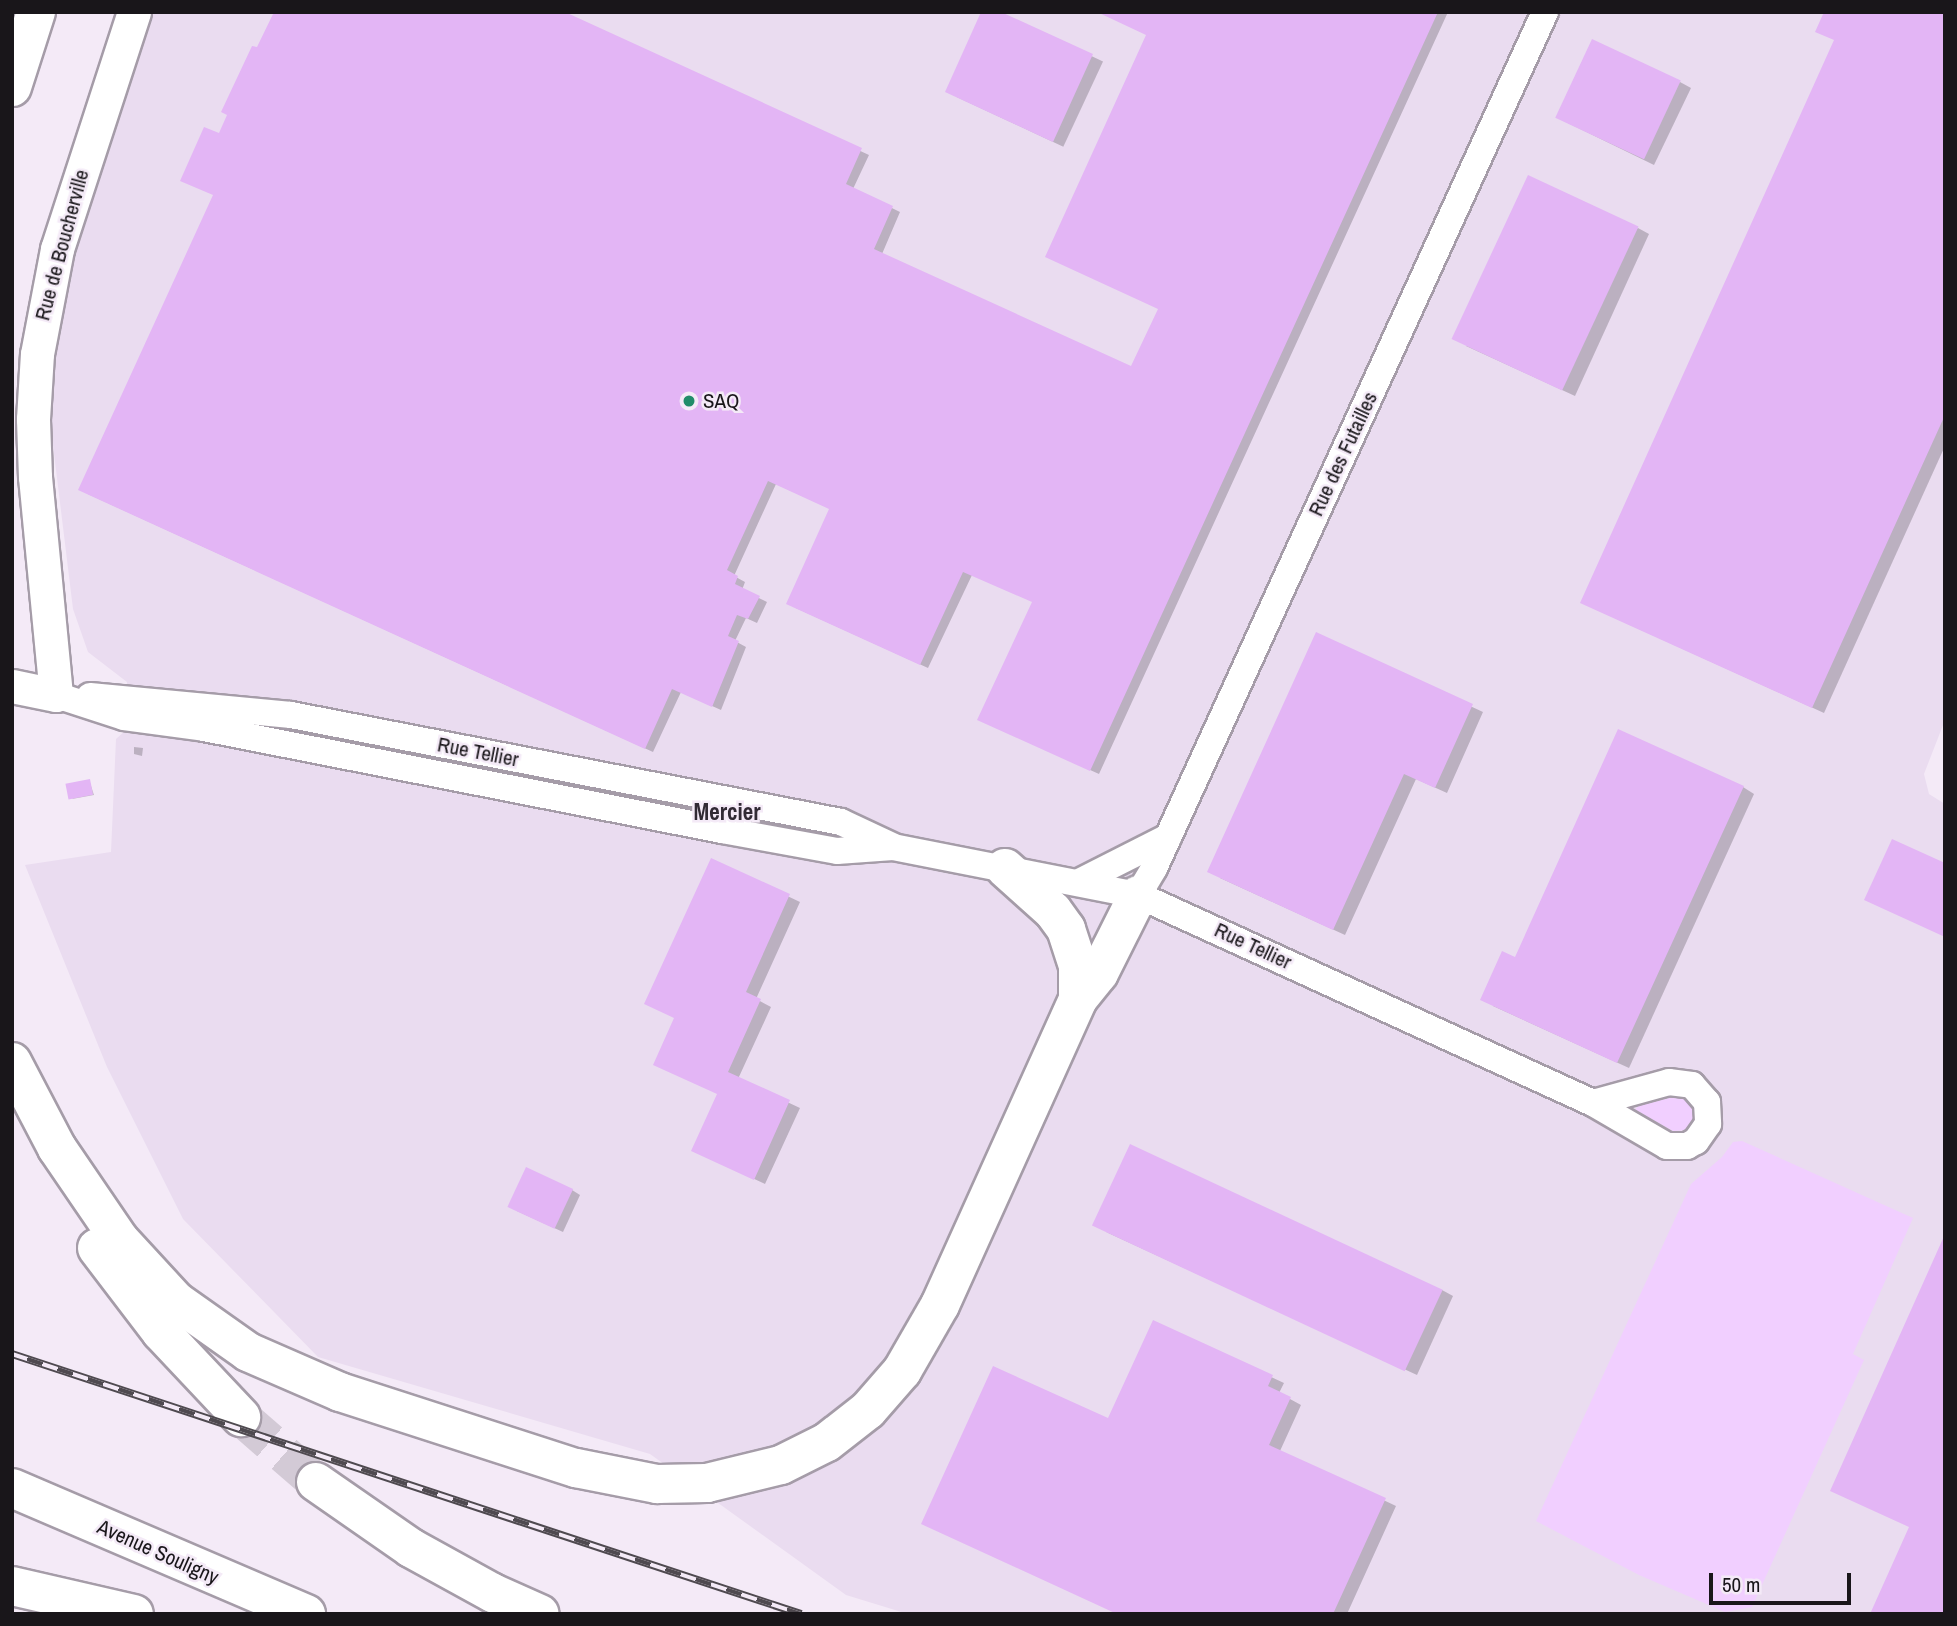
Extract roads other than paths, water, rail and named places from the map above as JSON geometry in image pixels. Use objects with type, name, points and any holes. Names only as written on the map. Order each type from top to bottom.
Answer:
[{"type":"highway","points":[[12,87],[36,12]]},
{"type":"highway","points":[[1005,868],[1053,911],[1066,929],[1078,965],[1078,999]]},
{"type":"highway","points":[[12,1062],[57,1148],[101,1215],[156,1281],[223,1337],[304,1378],[604,1476],[683,1485],[733,1479],[781,1465],[805,1454],[849,1427],[887,1391],[915,1352],[940,1305],[1078,999],[1098,973],[1138,895]]},
{"type":"highway","points":[[12,1092],[55,1179],[98,1250],[161,1332],[241,1416]]},
{"type":"highway","points":[[316,1482],[411,1548],[492,1592],[540,1614]]},
{"type":"highway","name":"Avenue Souligny","points":[[12,1488],[306,1614]]},
{"type":"highway","points":[[12,1586],[134,1614]]},
{"type":"main road","name":"Rue de Boucherville","points":[[56,695],[35,477],[33,419],[37,354],[57,250],[134,12]]},
{"type":"main road","name":"Rue Tellier","points":[[12,686],[56,695]]},
{"type":"street","name":"Rue des Futailles","points":[[1138,895],[1168,837],[1545,12]]},
{"type":"street","name":"Rue Tellier","points":[[56,695],[124,717],[192,726],[837,851],[893,847],[1138,895],[1593,1103]]},
{"type":"street","points":[[1079,882],[1168,837]]},
{"type":"tunnel","points":[[241,1417],[316,1482]]},
{"type":"railway","points":[[12,1354],[801,1614]]},
{"type":"place","name":"SAQ","points":[[689,401]]},
{"type":"district","name":"Mercier","points":[[727,812]]}]
